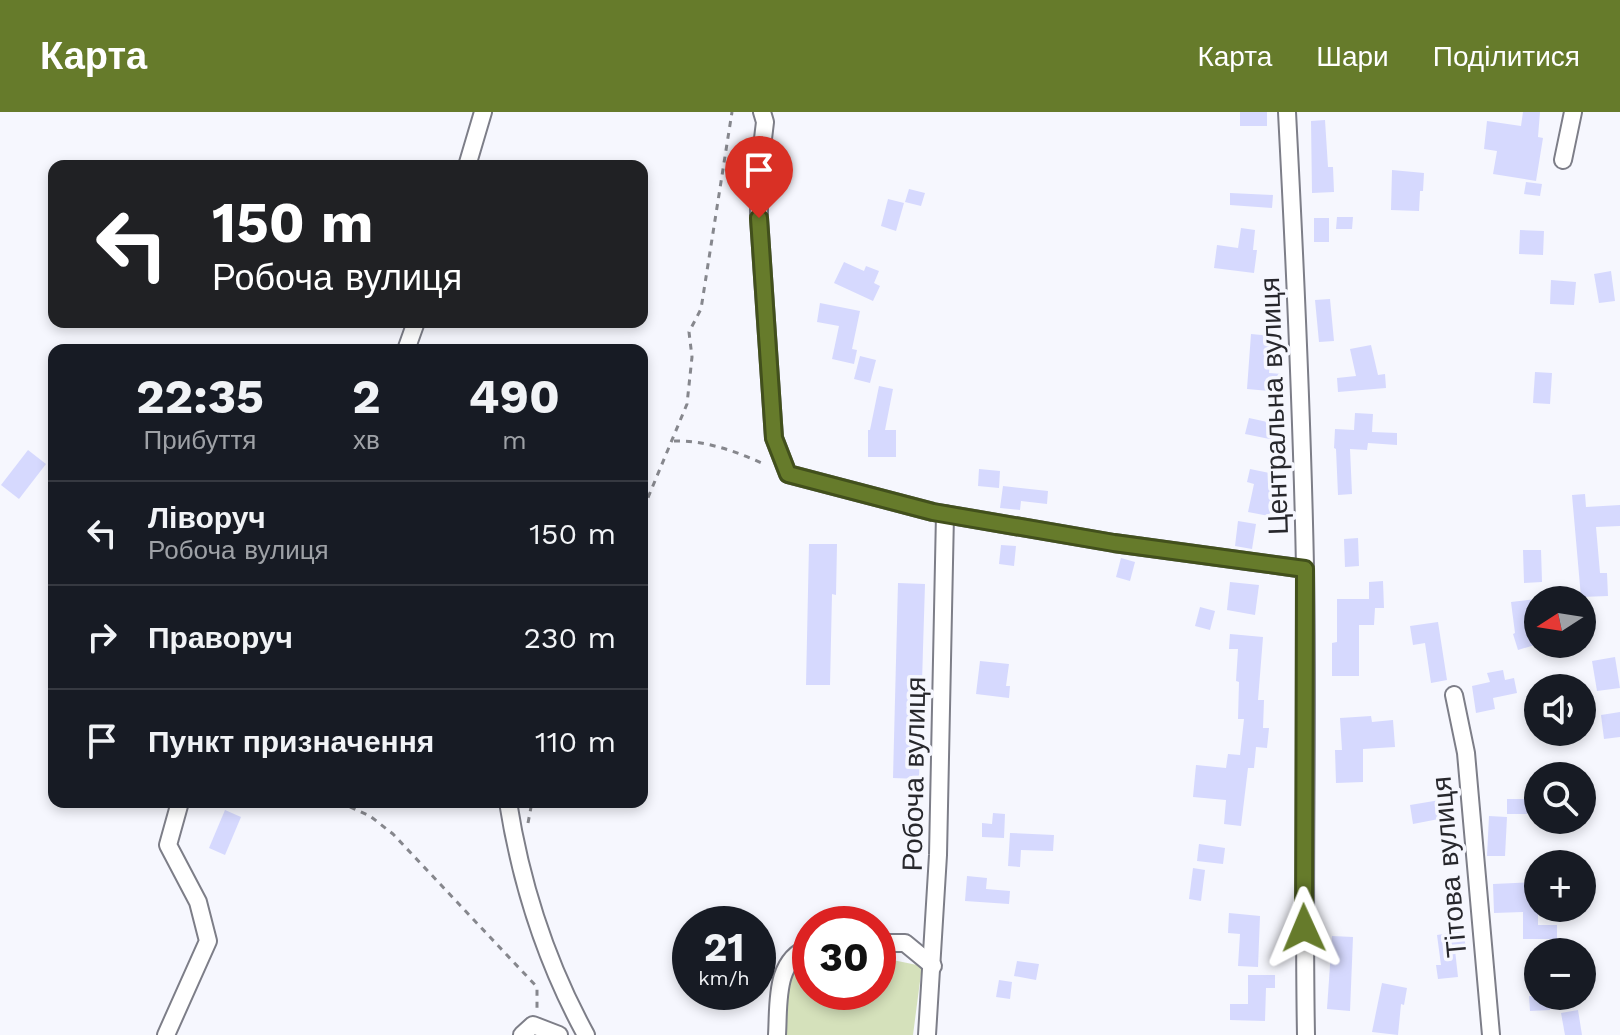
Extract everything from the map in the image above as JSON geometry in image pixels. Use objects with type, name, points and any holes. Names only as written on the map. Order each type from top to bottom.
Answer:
[{"type":"street","points":[[469,160],[483,112]]},
{"type":"street","points":[[762,112],[765,122],[759,172],[759,218],[774,438],[788,474],[945,514],[1114,543],[1305,569]]},
{"type":"street","name":"Центральна вулиця","points":[[1287,112],[1298,318],[1305,569],[1303,901],[1306,1035]]},
{"type":"street","points":[[1563,160],[1573,112]]},
{"type":"street","name":"Робоча вулиця","points":[[927,1035],[938,855],[945,514]]},
{"type":"street","name":"Тітова вулиця","points":[[1454,695],[1466,753],[1491,1035]]},
{"type":"street","points":[[166,1035],[208,941],[198,902],[168,845],[178,808]]},
{"type":"street","points":[[509,808],[515,846],[543,944],[566,999],[586,1035]]},
{"type":"street","points":[[896,943],[905,943],[933,966]]},
{"type":"street","points":[[777,1035],[780,978],[792,960]]},
{"type":"street","points":[[527,1030],[559,1035]]},
{"type":"path","points":[[648,498],[687,404],[692,357],[689,332],[701,309],[732,112]]},
{"type":"path","points":[[674,441],[689,440],[743,454],[788,474]]},
{"type":"path","points":[[352,808],[370,816],[393,834],[537,987],[538,1005],[527,1030]]},
{"type":"green space","points":[[896,961],[922,966],[913,1035],[785,1035],[788,973],[792,971],[792,1010],[896,1010]]},
{"type":"building","points":[[1240,112],[1267,112],[1267,126],[1240,126]]},
{"type":"building","points":[[1523,112],[1540,112],[1538,137],[1543,138],[1536,181],[1493,174],[1497,151],[1484,149],[1487,121],[1521,126]]},
{"type":"building","points":[[1325,120],[1328,167],[1333,167],[1334,192],[1312,193],[1311,121]]},
{"type":"building","points":[[1392,170],[1424,173],[1419,211],[1391,210]]},
{"type":"building","points":[[1526,182],[1542,184],[1540,196],[1524,194]]},
{"type":"building","points":[[909,189],[925,193],[921,206],[905,202]]},
{"type":"building","points":[[1230,193],[1273,195],[1272,208],[1230,205]]},
{"type":"building","points":[[888,199],[904,203],[896,231],[881,226]]},
{"type":"building","points":[[1337,217],[1353,217],[1352,229],[1336,229]]},
{"type":"building","points":[[1314,218],[1329,218],[1329,242],[1314,242]]},
{"type":"building","points":[[1241,228],[1255,230],[1253,250],[1257,250],[1254,273],[1214,268],[1217,245],[1238,248]]},
{"type":"building","points":[[1520,230],[1544,231],[1543,255],[1519,254]]},
{"type":"building","points":[[844,262],[864,271],[866,266],[879,271],[874,283],[880,286],[873,301],[834,283]]},
{"type":"building","points":[[1611,271],[1615,301],[1599,303],[1594,274]]},
{"type":"building","points":[[1551,280],[1576,282],[1574,305],[1550,304]]},
{"type":"building","points":[[1330,299],[1334,341],[1319,342],[1315,300]]},
{"type":"building","points":[[820,303],[860,311],[852,349],[857,350],[854,364],[832,359],[839,326],[817,322]]},
{"type":"building","points":[[1251,334],[1272,336],[1269,373],[1282,374],[1280,392],[1247,389]]},
{"type":"building","points":[[1371,345],[1378,375],[1385,374],[1386,388],[1338,392],[1337,378],[1356,376],[1350,349]]},
{"type":"building","points":[[860,356],[876,360],[870,383],[854,379]]},
{"type":"building","points":[[1535,372],[1552,373],[1550,404],[1533,403]]},
{"type":"building","points":[[879,386],[893,389],[885,430],[896,430],[896,457],[868,457],[868,430]]},
{"type":"building","points":[[1355,413],[1373,414],[1372,432],[1397,433],[1397,445],[1368,443],[1367,450],[1350,449],[1352,494],[1338,495],[1335,429],[1354,430]]},
{"type":"building","points":[[1249,418],[1282,425],[1279,441],[1245,434]]},
{"type":"building","points":[[28,450],[46,464],[19,499],[1,485]]},
{"type":"building","points":[[979,469],[1000,471],[999,488],[978,486]]},
{"type":"building","points":[[1250,469],[1280,475],[1269,516],[1248,512],[1254,484],[1247,482]]},
{"type":"building","points":[[1003,486],[1048,491],[1047,504],[1021,501],[1020,510],[1000,508]]},
{"type":"building","points":[[1585,494],[1586,507],[1620,505],[1620,526],[1596,527],[1600,573],[1607,573],[1608,596],[1596,596],[1596,586],[1580,586],[1572,495]]},
{"type":"building","points":[[1238,521],[1256,524],[1252,549],[1235,546]]},
{"type":"building","points":[[1358,538],[1359,566],[1345,567],[1344,539]]},
{"type":"building","points":[[809,544],[837,544],[836,595],[832,594],[830,685],[806,685]]},
{"type":"building","points":[[1001,545],[1016,546],[1014,566],[999,564]]},
{"type":"building","points":[[1523,550],[1541,550],[1542,582],[1524,583]]},
{"type":"building","points":[[1121,558],[1135,562],[1130,581],[1116,577]]},
{"type":"building","points":[[1383,581],[1384,608],[1375,608],[1374,625],[1359,625],[1359,676],[1332,676],[1332,643],[1337,642],[1337,599],[1369,599],[1369,582]]},
{"type":"building","points":[[1230,582],[1259,585],[1255,615],[1227,610]]},
{"type":"building","points":[[898,583],[925,584],[919,779],[893,778]]},
{"type":"building","points":[[1524,600],[1524,648],[1518,650],[1513,634],[1511,602]]},
{"type":"building","points":[[1200,607],[1215,611],[1210,630],[1195,626]]},
{"type":"building","points":[[1438,622],[1447,680],[1431,683],[1425,643],[1413,645],[1410,626]]},
{"type":"building","points":[[1230,634],[1263,637],[1258,700],[1264,700],[1263,728],[1269,728],[1267,748],[1256,747],[1254,768],[1248,768],[1241,826],[1224,824],[1226,800],[1193,797],[1196,765],[1226,768],[1228,754],[1240,755],[1244,719],[1238,719],[1238,649],[1229,649]]},
{"type":"building","points":[[1615,657],[1620,688],[1597,691],[1592,661]]},
{"type":"building","points":[[980,661],[1009,664],[1006,686],[1010,686],[1009,698],[976,694]]},
{"type":"building","points":[[1503,670],[1505,680],[1514,678],[1517,693],[1493,698],[1495,709],[1476,713],[1472,686],[1490,682],[1487,673]]},
{"type":"building","points":[[1620,712],[1620,737],[1604,739],[1601,715]]},
{"type":"building","points":[[1371,716],[1372,722],[1393,720],[1395,747],[1363,749],[1363,782],[1336,783],[1335,750],[1342,750],[1340,718]]},
{"type":"building","points":[[1446,799],[1449,817],[1413,824],[1410,805]]},
{"type":"building","points":[[1507,799],[1524,799],[1524,814],[1507,814]]},
{"type":"building","points":[[225,810],[241,817],[225,855],[209,848]]},
{"type":"building","points":[[993,813],[1005,814],[1004,838],[982,837],[982,823],[992,824]]},
{"type":"building","points":[[1489,816],[1507,817],[1505,856],[1487,856]]},
{"type":"building","points":[[1010,833],[1054,835],[1053,851],[1021,850],[1020,867],[1008,866]]},
{"type":"building","points":[[1199,844],[1225,848],[1223,864],[1197,861]]},
{"type":"building","points":[[1193,868],[1205,870],[1201,901],[1189,899]]},
{"type":"building","points":[[967,876],[987,878],[986,889],[1010,891],[1009,904],[965,901]]},
{"type":"building","points":[[1524,883],[1524,922],[1557,925],[1557,938],[1523,939],[1523,912],[1494,913],[1493,884]]},
{"type":"building","points":[[1229,913],[1260,916],[1258,967],[1238,966],[1240,934],[1228,933]]},
{"type":"building","points":[[1463,931],[1466,948],[1455,950],[1458,977],[1438,979],[1436,965],[1441,965],[1437,935]]},
{"type":"building","points":[[1332,936],[1353,937],[1350,1011],[1327,1009]]},
{"type":"building","points":[[1017,961],[1039,964],[1036,980],[1014,976]]},
{"type":"building","points":[[1248,975],[1275,975],[1275,988],[1266,988],[1265,1021],[1230,1020],[1230,1004],[1248,1004]]},
{"type":"building","points":[[999,980],[1012,982],[1010,999],[996,997]]},
{"type":"building","points":[[1382,983],[1407,988],[1404,1005],[1401,1004],[1398,1035],[1372,1032]]},
{"type":"building","points":[[1578,1010],[1582,1035],[1565,1035],[1561,1013]]},
{"type":"route","points":[[759,218],[774,438],[788,474],[933,512],[1114,543],[1305,569],[1304,928]]}]
